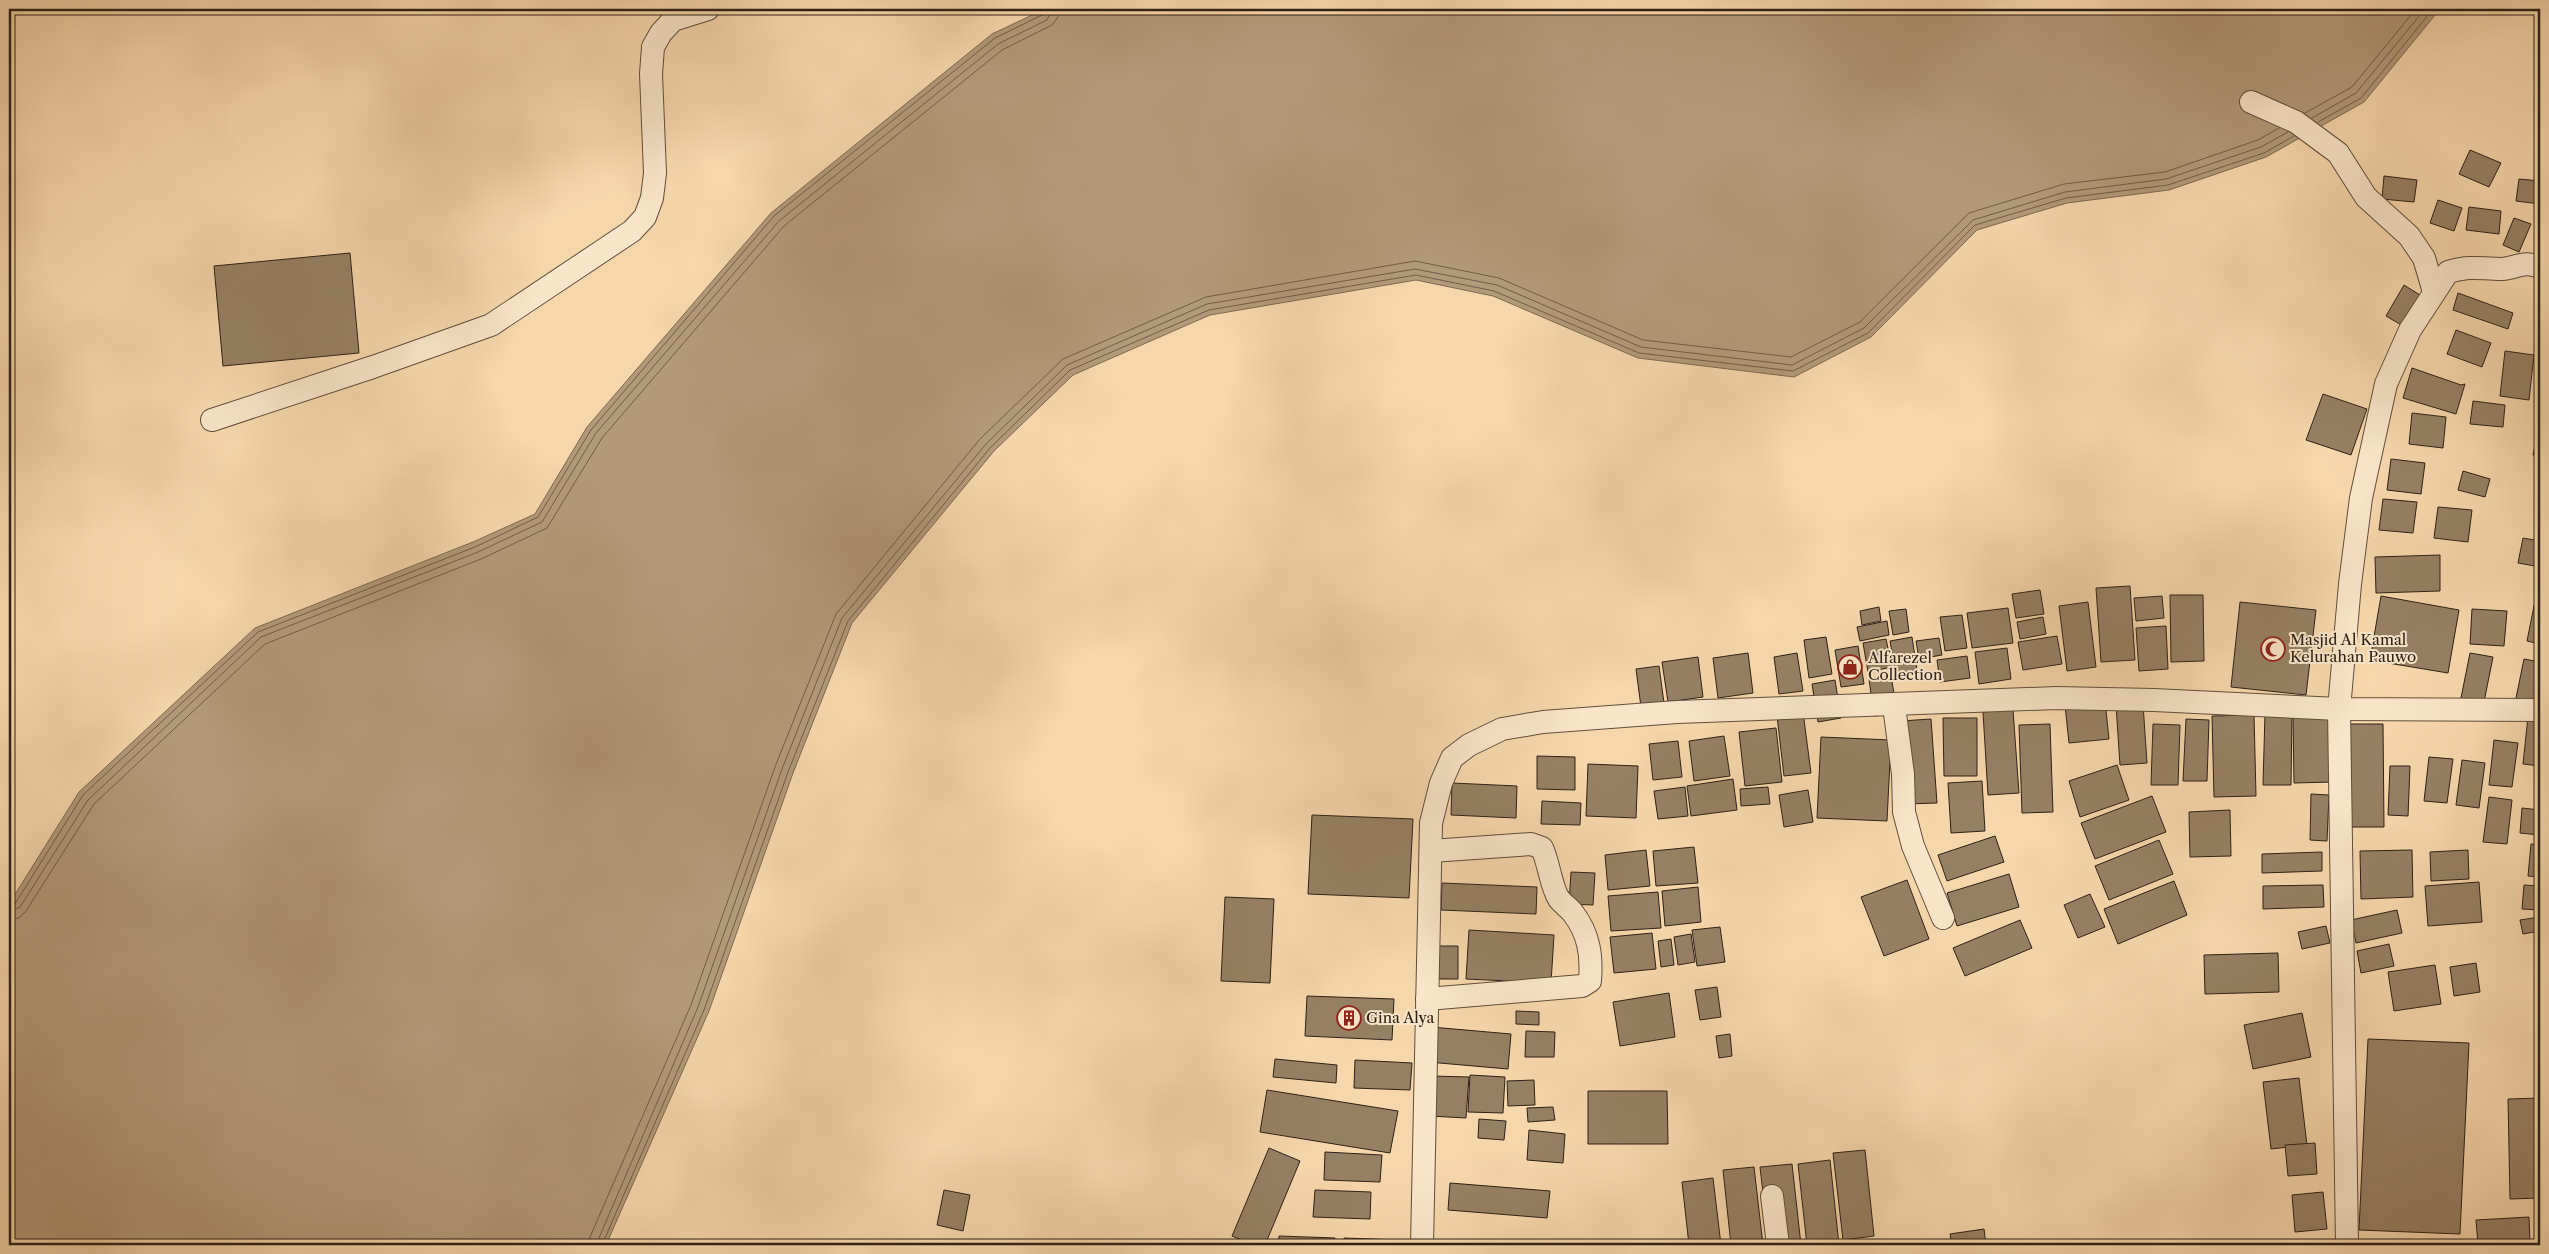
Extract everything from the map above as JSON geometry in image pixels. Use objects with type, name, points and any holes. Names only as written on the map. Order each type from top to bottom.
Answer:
[{"type":"street","points":[[212,420],[373,367],[491,325],[632,231],[645,217],[652,198],[655,173],[651,74],[653,47],[661,33],[673,20],[708,9]]},
{"type":"street","points":[[2251,102],[2296,122],[2338,152],[2366,197],[2409,236],[2424,258],[2434,292]]},
{"type":"street","points":[[2347,1245],[2338,709],[2350,584],[2361,498],[2370,451],[2386,384],[2410,330],[2448,272],[2467,267],[2504,269],[2521,263],[2540,266]]},
{"type":"street","points":[[1422,1245],[1431,824],[1441,783],[1452,758],[1469,745],[1502,729],[1543,722],[1677,712],[1894,706],[2056,698],[2154,700],[2338,709],[2540,710]]},
{"type":"street","points":[[1894,706],[1903,774],[1904,812],[1913,846],[1943,918]]},
{"type":"street","points":[[1427,999],[1582,986],[1590,981],[1592,955],[1587,936],[1573,912],[1559,899],[1550,863],[1542,848],[1531,844],[1431,850]]},
{"type":"street","points":[[1772,1196],[1778,1245]]},
{"type":"water","points":[[1045,9],[2440,9],[2364,102],[2266,157],[2169,190],[2067,203],[1977,230],[1871,337],[1794,377],[1638,358],[1493,296],[1416,280],[1210,315],[1073,375],[994,451],[852,623],[793,773],[709,1011],[606,1245],[9,1245],[9,904],[79,792],[255,628],[473,542],[535,514],[587,427],[771,213],[992,34]]},
{"type":"building","points":[[2470,150],[2501,163],[2489,187],[2459,174]]},
{"type":"building","points":[[2384,176],[2417,180],[2414,202],[2382,199]]},
{"type":"building","points":[[2519,179],[2540,181],[2540,204],[2516,201]]},
{"type":"building","points":[[2438,200],[2462,208],[2454,231],[2430,223]]},
{"type":"building","points":[[2469,207],[2501,211],[2499,234],[2466,230]]},
{"type":"building","points":[[2514,218],[2531,224],[2519,252],[2503,245]]},
{"type":"building","points":[[350,253],[359,353],[223,366],[214,266]]},
{"type":"building","points":[[2404,285],[2428,300],[2410,330],[2386,316]]},
{"type":"building","points":[[2458,293],[2513,313],[2508,329],[2453,310]]},
{"type":"building","points":[[2456,330],[2491,343],[2482,367],[2447,354]]},
{"type":"building","points":[[2505,351],[2534,355],[2529,400],[2500,396]]},
{"type":"building","points":[[2412,368],[2461,385],[2465,384],[2456,414],[2403,398]]},
{"type":"building","points":[[2323,394],[2367,409],[2351,455],[2306,440]]},
{"type":"building","points":[[2473,401],[2505,405],[2503,427],[2470,424]]},
{"type":"building","points":[[2412,413],[2446,417],[2443,448],[2409,444]]},
{"type":"building","points":[[2540,421],[2540,456],[2533,455]]},
{"type":"building","points":[[2391,459],[2425,463],[2421,494],[2387,490]]},
{"type":"building","points":[[2463,471],[2490,479],[2485,497],[2458,490]]},
{"type":"building","points":[[2383,499],[2417,502],[2413,533],[2379,530]]},
{"type":"building","points":[[2438,507],[2472,510],[2468,542],[2434,538]]},
{"type":"building","points":[[2523,538],[2540,541],[2540,567],[2518,563]]},
{"type":"building","points":[[2440,555],[2440,591],[2376,593],[2375,557]]},
{"type":"building","points":[[2130,586],[2135,660],[2101,662],[2096,588]]},
{"type":"building","points":[[2040,590],[2044,614],[2016,618],[2012,594]]},
{"type":"building","points":[[2170,595],[2203,595],[2204,661],[2171,662]]},
{"type":"building","points":[[2162,596],[2164,618],[2136,621],[2134,598]]},
{"type":"building","points":[[2381,596],[2459,610],[2448,673],[2370,660]]},
{"type":"building","points":[[2535,601],[2540,602],[2540,644],[2527,641]]},
{"type":"building","points":[[2088,602],[2096,667],[2067,671],[2059,606]]},
{"type":"building","name":"Masjid Al Kamal Kelurahan Pauwo","points":[[2240,602],[2316,610],[2306,695],[2231,687]]},
{"type":"building","points":[[1879,607],[1881,621],[1862,625],[1860,611]]},
{"type":"building","points":[[2008,608],[2013,643],[1972,648],[1967,613]]},
{"type":"building","points":[[1906,609],[1909,632],[1893,635],[1889,611]]},
{"type":"building","points":[[2472,609],[2507,611],[2504,646],[2470,644]]},
{"type":"building","points":[[1962,615],[1967,648],[1945,651],[1940,617]]},
{"type":"building","points":[[2043,617],[2046,634],[2020,639],[2017,622]]},
{"type":"building","points":[[1887,621],[1889,635],[1860,641],[1857,627]]},
{"type":"building","points":[[2166,626],[2168,669],[2139,671],[2136,628]]},
{"type":"building","points":[[2057,636],[2062,664],[2023,670],[2018,642]]},
{"type":"building","points":[[1826,637],[1832,674],[1809,678],[1804,640]]},
{"type":"building","points":[[1912,637],[1917,670],[1896,674],[1890,641]]},
{"type":"building","points":[[1939,638],[1942,655],[1919,659],[1916,641]]},
{"type":"building","points":[[1886,639],[1892,667],[1868,672],[1863,643]]},
{"type":"building","name":"Alfarezel Collection","points":[[1858,646],[1864,684],[1841,687],[1835,650]]},
{"type":"building","points":[[2007,648],[2011,679],[1979,684],[1975,652]]},
{"type":"building","points":[[1748,653],[1753,693],[1718,698],[1713,658]]},
{"type":"building","points":[[1797,653],[1803,691],[1779,694],[1774,657]]},
{"type":"building","points":[[2470,653],[2493,657],[2484,702],[2461,698]]},
{"type":"building","points":[[1967,656],[1970,678],[1940,682],[1937,660]]},
{"type":"building","points":[[1698,657],[1703,697],[1668,702],[1662,662]]},
{"type":"building","points":[[2524,659],[2540,662],[2538,708],[2515,703]]},
{"type":"building","points":[[1659,666],[1664,703],[1641,707],[1636,669]]},
{"type":"building","points":[[1891,675],[1897,713],[1874,716],[1869,679]]},
{"type":"building","points":[[1835,680],[1841,718],[1818,722],[1812,684]]},
{"type":"building","points":[[2105,701],[2109,739],[2069,743],[2065,705]]},
{"type":"building","points":[[2143,704],[2147,763],[2120,765],[2116,705]]},
{"type":"building","points":[[2013,710],[2019,793],[1988,795],[1983,712]]},
{"type":"building","points":[[1803,712],[1811,773],[1784,776],[1777,716]]},
{"type":"building","points":[[2265,713],[2292,713],[2291,785],[2263,785]]},
{"type":"building","points":[[2254,715],[2256,796],[2214,797],[2212,716]]},
{"type":"building","points":[[2293,716],[2332,716],[2333,782],[2294,783]]},
{"type":"building","points":[[2528,717],[2540,718],[2540,766],[2523,764]]},
{"type":"building","points":[[1943,718],[1977,718],[1977,776],[1944,776]]},
{"type":"building","points":[[1931,719],[1937,803],[1906,804],[1901,721]]},
{"type":"building","points":[[2186,719],[2209,720],[2207,781],[2183,781]]},
{"type":"building","points":[[2050,724],[2053,812],[2022,813],[2019,725]]},
{"type":"building","points":[[2153,724],[2180,725],[2178,785],[2151,785]]},
{"type":"building","points":[[2348,724],[2383,724],[2384,827],[2347,827]]},
{"type":"building","points":[[1776,728],[1782,782],[1745,786],[1739,732]]},
{"type":"building","points":[[1724,736],[1730,776],[1694,781],[1689,741]]},
{"type":"building","points":[[1821,737],[1891,740],[1887,821],[1817,818]]},
{"type":"building","points":[[2494,740],[2518,743],[2512,787],[2489,785]]},
{"type":"building","points":[[1678,741],[1682,777],[1653,780],[1649,744]]},
{"type":"building","points":[[1537,756],[1575,757],[1575,790],[1537,789]]},
{"type":"building","points":[[2429,757],[2453,759],[2447,803],[2424,801]]},
{"type":"building","points":[[2462,760],[2485,763],[2479,808],[2456,805]]},
{"type":"building","points":[[1588,764],[1638,766],[1636,818],[1586,816]]},
{"type":"building","points":[[2117,765],[2129,800],[2080,817],[2069,781]]},
{"type":"building","points":[[2390,766],[2410,766],[2408,816],[2388,815]]},
{"type":"building","points":[[1733,779],[1737,810],[1691,816],[1687,786]]},
{"type":"building","points":[[1982,781],[1985,831],[1951,833],[1948,783]]},
{"type":"building","points":[[1452,783],[1517,786],[1516,818],[1451,815]]},
{"type":"building","points":[[1685,787],[1688,816],[1658,819],[1654,791]]},
{"type":"building","points":[[1768,787],[1770,804],[1741,806],[1740,789]]},
{"type":"building","points":[[1808,790],[1813,822],[1784,827],[1779,795]]},
{"type":"building","points":[[2311,794],[2329,795],[2327,841],[2310,840]]},
{"type":"building","points":[[2152,796],[2166,832],[2095,859],[2081,823]]},
{"type":"building","points":[[2489,797],[2512,800],[2507,844],[2483,842]]},
{"type":"building","points":[[1542,801],[1581,803],[1580,825],[1541,824]]},
{"type":"building","points":[[2522,808],[2540,810],[2540,835],[2520,833]]},
{"type":"building","points":[[2230,810],[2231,856],[2190,857],[2189,812]]},
{"type":"building","points":[[1312,815],[1413,819],[1409,898],[1308,894]]},
{"type":"building","points":[[1995,836],[2004,862],[1947,881],[1938,855]]},
{"type":"building","points":[[2159,840],[2173,874],[2109,900],[2095,866]]},
{"type":"building","points":[[2531,844],[2540,845],[2540,877],[2528,876]]},
{"type":"building","points":[[1694,847],[1698,883],[1656,886],[1653,851]]},
{"type":"building","points":[[1646,850],[1650,886],[1608,890],[1605,855]]},
{"type":"building","points":[[2412,850],[2413,897],[2361,899],[2360,851]]},
{"type":"building","points":[[2468,850],[2469,879],[2431,881],[2430,852]]},
{"type":"building","points":[[2322,852],[2322,871],[2262,873],[2262,854]]},
{"type":"building","points":[[1571,872],[1595,873],[1593,905],[1569,904]]},
{"type":"building","points":[[2009,874],[2019,907],[1957,926],[1947,893]]},
{"type":"building","points":[[1907,880],[1929,939],[1884,956],[1861,897]]},
{"type":"building","points":[[2174,881],[2187,915],[2118,944],[2104,909]]},
{"type":"building","points":[[2479,882],[2482,922],[2428,926],[2425,886]]},
{"type":"building","points":[[1442,883],[1537,887],[1536,914],[1441,910]]},
{"type":"building","points":[[2323,885],[2324,907],[2263,909],[2263,886]]},
{"type":"building","points":[[2524,885],[2540,886],[2540,910],[2522,909]]},
{"type":"building","points":[[1698,887],[1701,922],[1665,926],[1662,891]]},
{"type":"building","points":[[1658,892],[1661,928],[1611,931],[1608,896]]},
{"type":"building","points":[[2090,894],[2105,927],[2078,938],[2064,905]]},
{"type":"building","points":[[1225,897],[1274,899],[1270,983],[1221,981]]},
{"type":"building","points":[[2397,910],[2402,933],[2356,943],[2351,920]]},
{"type":"building","points":[[2540,917],[2540,931],[2523,934],[2520,920]]},
{"type":"building","points":[[2020,920],[2032,948],[1965,976],[1953,948]]},
{"type":"building","points":[[2326,926],[2330,943],[2302,949],[2298,932]]},
{"type":"building","points":[[1720,927],[1725,962],[1697,966],[1692,930]]},
{"type":"building","points":[[1469,930],[1554,935],[1551,983],[1466,979]]},
{"type":"building","points":[[1652,933],[1656,969],[1614,973],[1610,937]]},
{"type":"building","points":[[1691,934],[1695,962],[1678,965],[1674,937]]},
{"type":"building","points":[[1671,939],[1674,965],[1661,967],[1658,941]]},
{"type":"building","points":[[2389,944],[2394,966],[2361,973],[2357,951]]},
{"type":"building","points":[[1431,946],[1458,946],[1458,979],[1430,979]]},
{"type":"building","points":[[2278,953],[2279,992],[2205,994],[2204,955]]},
{"type":"building","points":[[2476,963],[2480,992],[2454,996],[2450,967]]},
{"type":"building","points":[[2435,965],[2441,1004],[2394,1011],[2388,972]]},
{"type":"building","points":[[1717,987],[1721,1017],[1700,1020],[1695,990]]},
{"type":"building","points":[[1669,993],[1675,1037],[1620,1046],[1613,1002]]},
{"type":"building","name":"Gina Alya","points":[[1307,996],[1394,999],[1392,1040],[1305,1036]]},
{"type":"building","points":[[1516,1011],[1539,1012],[1539,1025],[1516,1024]]},
{"type":"building","points":[[2302,1013],[2311,1057],[2253,1069],[2244,1025]]},
{"type":"building","points":[[1431,1027],[1511,1034],[1508,1069],[1428,1062]]},
{"type":"building","points":[[1526,1031],[1555,1032],[1554,1057],[1525,1057]]},
{"type":"building","points":[[1730,1034],[1732,1056],[1719,1058],[1716,1036]]},
{"type":"building","points":[[2368,1039],[2469,1043],[2460,1234],[2359,1230]]},
{"type":"building","points":[[1275,1059],[1337,1065],[1336,1083],[1273,1077]]},
{"type":"building","points":[[1355,1060],[1412,1063],[1410,1090],[1354,1088]]},
{"type":"building","points":[[1470,1075],[1505,1077],[1503,1113],[1468,1112]]},
{"type":"building","points":[[1432,1076],[1469,1077],[1466,1118],[1430,1116]]},
{"type":"building","points":[[2299,1078],[2307,1145],[2271,1149],[2263,1082]]},
{"type":"building","points":[[1534,1080],[1535,1105],[1508,1106],[1507,1081]]},
{"type":"building","points":[[1267,1090],[1398,1111],[1390,1153],[1260,1132]]},
{"type":"building","points":[[1588,1091],[1667,1091],[1668,1144],[1588,1144]]},
{"type":"building","points":[[2540,1098],[2540,1198],[2510,1199],[2508,1099]]},
{"type":"building","points":[[1553,1107],[1555,1120],[1528,1122],[1527,1108]]},
{"type":"building","points":[[1479,1119],[1506,1121],[1504,1140],[1478,1138]]},
{"type":"building","points":[[1529,1130],[1565,1134],[1563,1163],[1527,1160]]},
{"type":"building","points":[[2315,1143],[2317,1174],[2288,1176],[2285,1145]]},
{"type":"building","points":[[1269,1148],[1300,1161],[1265,1245],[1255,1245],[1232,1236]]},
{"type":"building","points":[[1865,1150],[1874,1236],[1843,1240],[1833,1153]]},
{"type":"building","points":[[1325,1152],[1382,1155],[1380,1182],[1324,1180]]},
{"type":"building","points":[[1830,1160],[1839,1245],[1807,1245],[1798,1164]]},
{"type":"building","points":[[1792,1164],[1801,1245],[1769,1245],[1760,1167]]},
{"type":"building","points":[[1754,1167],[1763,1245],[1731,1245],[1723,1170]]},
{"type":"building","points":[[1713,1178],[1721,1245],[1689,1245],[1682,1182]]},
{"type":"building","points":[[1450,1183],[1550,1191],[1547,1218],[1448,1210]]},
{"type":"building","points":[[944,1190],[970,1195],[963,1231],[937,1225]]},
{"type":"building","points":[[1315,1190],[1371,1192],[1370,1219],[1313,1217]]},
{"type":"building","points":[[2323,1192],[2327,1229],[2295,1232],[2292,1195]]},
{"type":"building","points":[[2529,1217],[2530,1244],[2478,1245],[2476,1220]]},
{"type":"building","points":[[2538,1217],[2540,1217],[2540,1245],[2536,1245]]},
{"type":"building","points":[[1984,1229],[1986,1245],[1952,1245],[1950,1234]]},
{"type":"building","points":[[1279,1236],[1335,1238],[1335,1245],[1278,1245]]},
{"type":"building","points":[[1344,1238],[1400,1240],[1400,1245],[1344,1245]]},
{"type":"place","name":"Masjid Al Kamal Kelurahan Pauwo","points":[[2273,649]]},
{"type":"place","name":"Alfarezel Collection","points":[[1850,667]]},
{"type":"place","name":"Gina Alya","points":[[1349,1018]]}]
